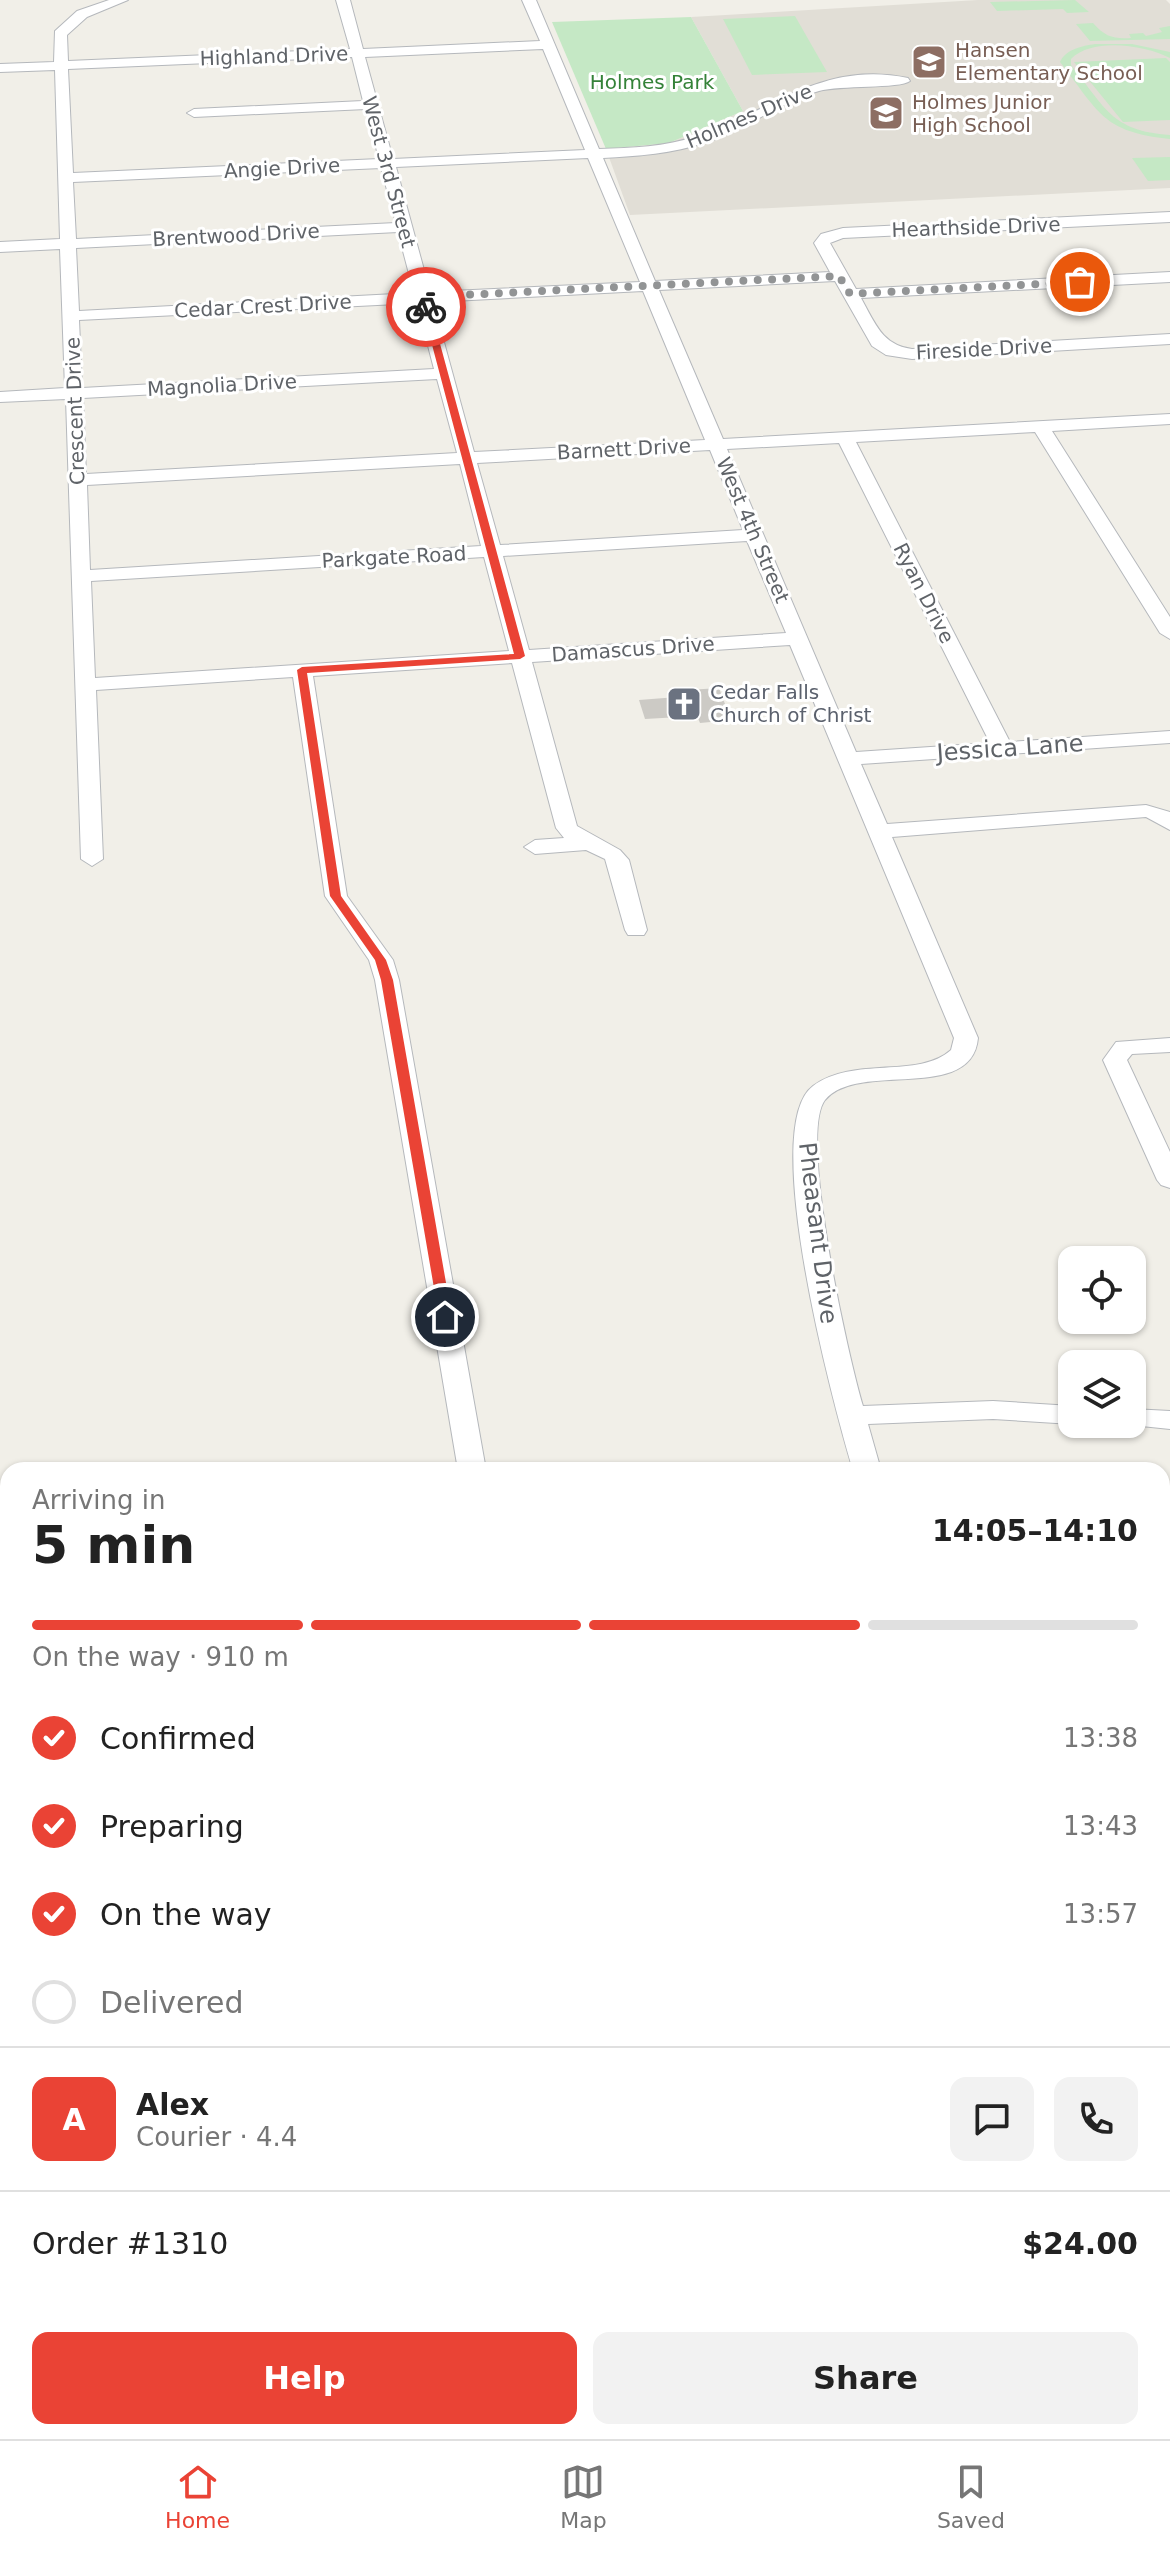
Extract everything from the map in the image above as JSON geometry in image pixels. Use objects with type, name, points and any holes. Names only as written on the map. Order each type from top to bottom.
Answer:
[{"type":"street","name":"Crescent Drive","points":[[92,859],[60,34],[82,14],[121,0]]},
{"type":"street","name":"West 3rd Street","points":[[343,0],[567,828],[574,837],[611,852],[618,860],[636,930]]},
{"type":"street","name":"West 4th Street","points":[[529,0],[966,1038],[967,1045],[957,1060]]},
{"type":"street","name":"Highland Drive","points":[[0,68],[548,45]]},
{"type":"street","name":"Holmes Drive","points":[[594,154],[654,151],[691,143],[802,91],[826,84],[903,81]]},
{"type":"street","points":[[194,113],[371,105]]},
{"type":"street","name":"Angie Drive","points":[[67,178],[594,154]]},
{"type":"street","name":"Hearthside Drive","points":[[839,276],[822,243],[831,235],[1170,217]]},
{"type":"street","name":"Brentwood Drive","points":[[0,247],[404,227]]},
{"type":"street","name":"Cedar Crest Drive","points":[[71,316],[839,276]]},
{"type":"street","name":"Fireside Drive","points":[[839,276],[881,346],[902,353],[1170,339]]},
{"type":"street","points":[[850,294],[1170,277]]},
{"type":"street","name":"Magnolia Drive","points":[[0,397],[444,374]]},
{"type":"street","name":"Barnett Drive","points":[[77,480],[1170,419]]},
{"type":"street","points":[[1040,426],[1170,633]]},
{"type":"street","name":"Ryan Drive","points":[[845,437],[1003,749]]},
{"type":"street","name":"Parkgate Road","points":[[81,576],[755,535]]},
{"type":"street","name":"Damascus Drive","points":[[85,685],[799,638]]},
{"type":"street","points":[[302,670],[336,896],[376,953],[387,980],[471,1462]]},
{"type":"street","name":"Jessica Lane","points":[[849,759],[1170,737]]},
{"type":"street","points":[[880,831],[1146,811],[1159,814],[1170,823]]},
{"type":"street","points":[[535,847],[587,843]]},
{"type":"street","points":[[1170,1045],[1125,1047],[1115,1060],[1170,1180]]},
{"type":"street","name":"Pheasant Drive","points":[[865,1462],[835,1355],[821,1279],[804,1131],[806,1111],[809,1101],[824,1088],[840,1082],[936,1069],[957,1060]]},
{"type":"street","points":[[852,1416],[993,1410],[1058,1414]]},
{"type":"street","points":[[1146,1419],[1170,1420]]},
{"type":"shaded area","name":"Holmes Junior High School","points":[[978,0],[1166,0],[1170,4],[1170,188],[630,215],[606,149],[669,143],[743,111],[691,17]]},
{"type":"green space","points":[[1075,0],[1089,12],[1067,13],[1063,9],[997,11],[990,2]]},
{"type":"green space","points":[[795,16],[827,72],[752,75],[723,19]]},
{"type":"green space","name":"Holmes Park","points":[[691,17],[743,111],[669,143],[606,149],[552,22]]},
{"type":"green space","points":[[1093,23],[1106,34],[1120,38],[1131,38],[1129,34],[1143,33],[1146,36],[1162,32],[1159,28],[1170,26],[1170,39],[1090,41],[1076,24]]},
{"type":"green space","points":[[1095,44],[1132,44],[1170,52],[1170,58],[1133,47],[1105,46],[1080,52],[1071,59],[1071,65],[1111,114],[1134,128],[1170,135],[1170,139],[1147,136],[1116,125],[1104,117],[1084,94],[1060,62],[1070,51]]},
{"type":"green space","points":[[1166,58],[1170,62],[1170,120],[1123,122],[1074,62]]},
{"type":"green space","points":[[1170,157],[1170,180],[1148,181],[1132,158]]},
{"type":"building","name":"Cedar Falls Church of Christ","points":[[719,688],[731,720],[700,723],[697,716],[645,719],[639,700],[690,696],[688,690]]},
{"type":"way so far","points":[[426,307],[423,297],[839,276],[850,294],[1080,282]]},
{"type":"place","name":"Hansen Elementary School","points":[[929,62]]},
{"type":"place","name":"Holmes Junior High School","points":[[886,113]]},
{"type":"place","name":"Cedar Falls Church of Christ","points":[[684,704]]},
{"type":"route","points":[[426,307],[520,656],[302,670],[336,896],[372,945],[387,980],[445,1317]]}]
